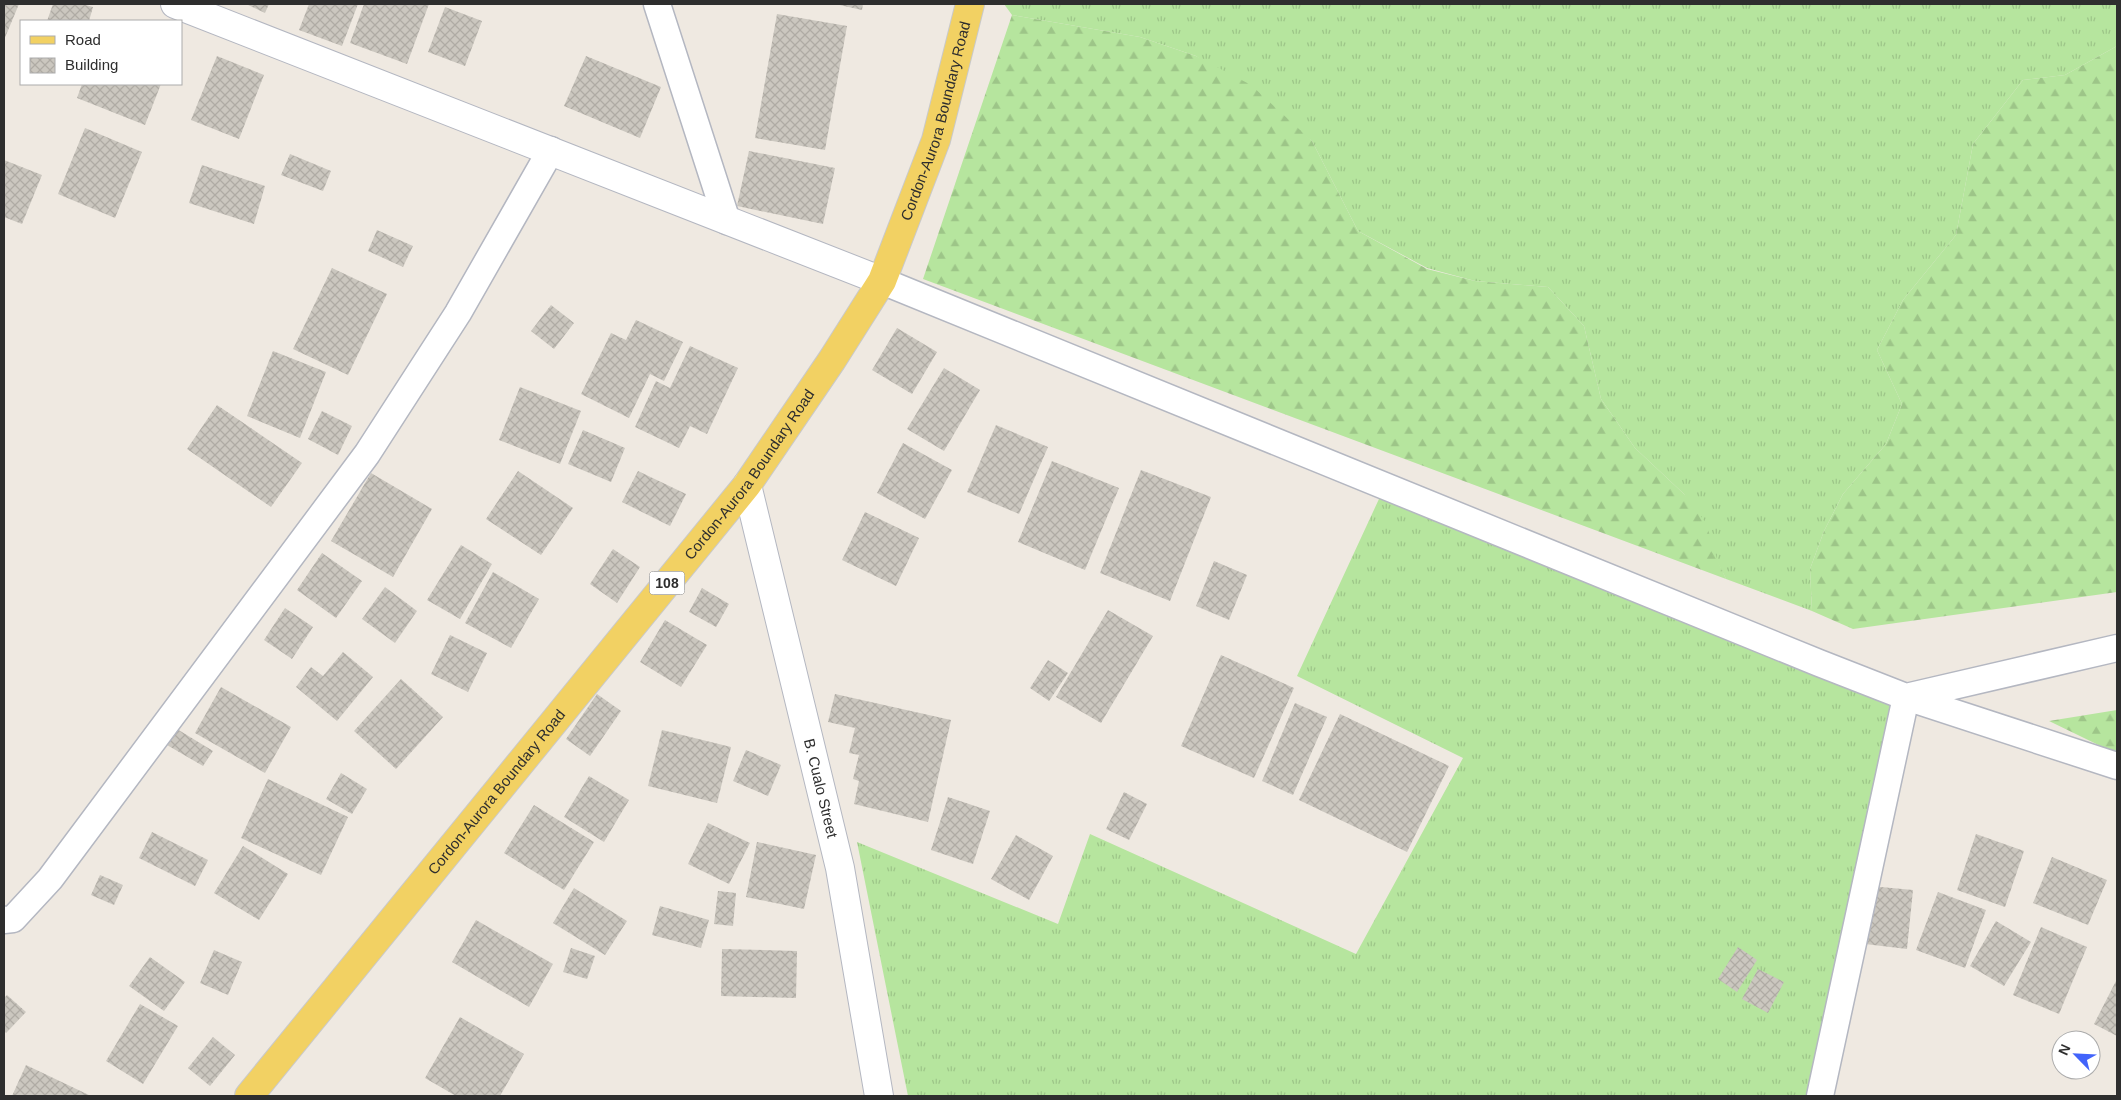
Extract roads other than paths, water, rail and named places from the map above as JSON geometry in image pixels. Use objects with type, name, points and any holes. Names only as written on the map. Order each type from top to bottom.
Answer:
[{"type":"main road","name":"Cordon-Aurora Boundary Road","points":[[249,1096],[747,485],[832,360],[882,281],[936,140],[970,4]]},
{"type":"street","points":[[175,4],[552,150],[882,281],[1819,663],[1906,697],[2117,766]]},
{"type":"street","points":[[657,4],[727,221]]},
{"type":"street","points":[[4,920],[13,919],[50,879],[367,454],[458,313],[552,150]]},
{"type":"street","name":"B. Cualo Street","points":[[747,485],[840,868],[879,1096]]},
{"type":"street","points":[[1906,697],[2117,648]]},
{"type":"street","points":[[1820,1096],[1906,697]]}]
